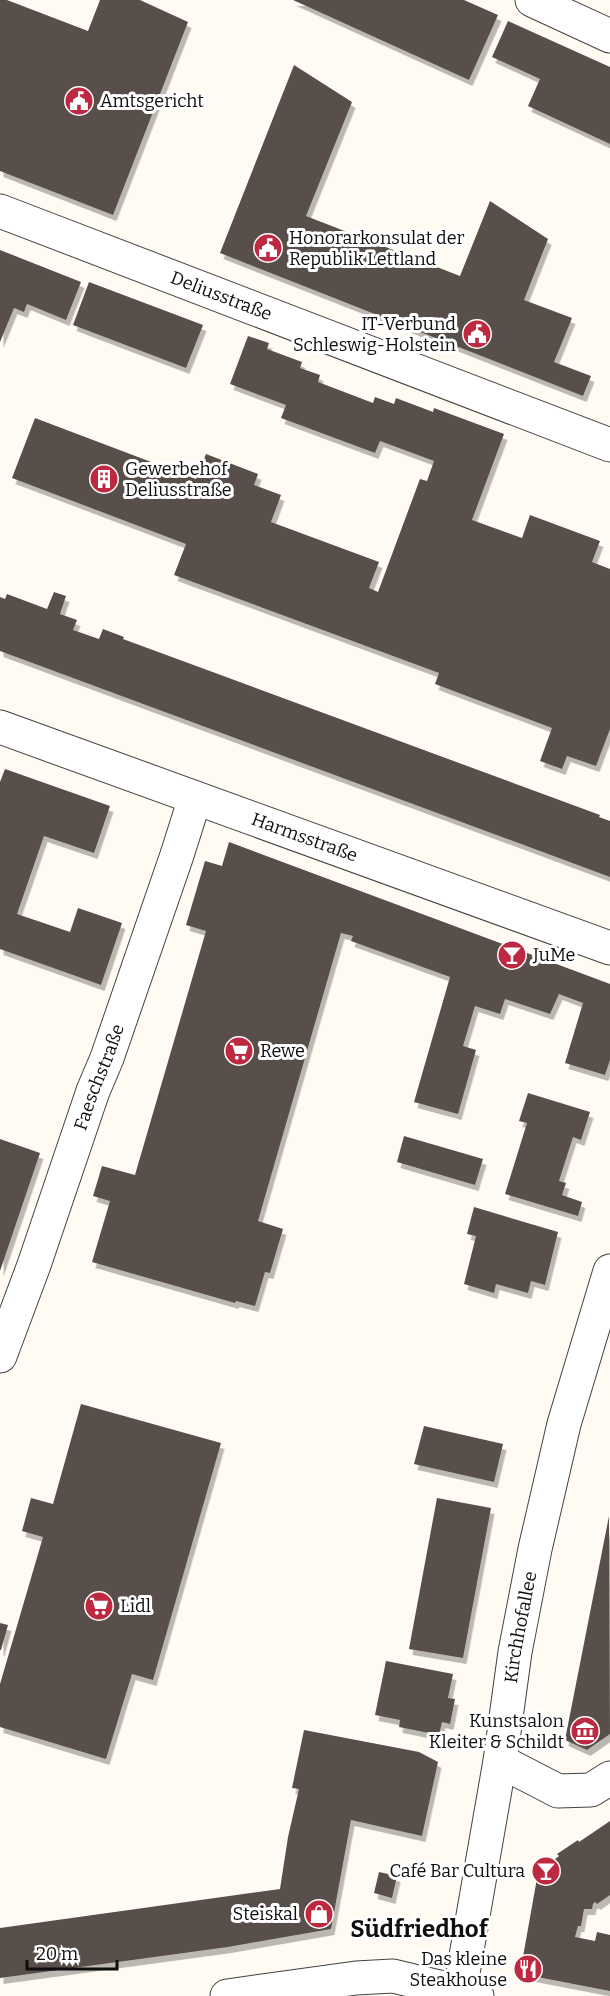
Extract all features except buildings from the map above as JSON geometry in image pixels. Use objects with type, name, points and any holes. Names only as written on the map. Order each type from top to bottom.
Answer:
[{"type":"street","points":[[532,0],[610,36]]},
{"type":"street","name":"Deliusstraße","points":[[0,211],[610,445]]},
{"type":"street","name":"Harmsstraße","points":[[0,727],[610,948]]},
{"type":"street","name":"Faeschstraße","points":[[0,1356],[34,1265],[195,798]]},
{"type":"street","name":"Kirchhofallee","points":[[465,1995],[515,1652],[545,1501],[564,1424],[610,1271]]},
{"type":"street","points":[[500,1761],[558,1791],[591,1791],[610,1778]]},
{"type":"street","points":[[227,1996],[356,1978],[393,1976],[465,1995]]},
{"type":"place","name":"Amtsgericht","points":[[79,101]]},
{"type":"place","name":"Honorarkonsulat der Republik Lettland","points":[[268,248]]},
{"type":"place","name":"IT-Verbund Schleswig-Holstein","points":[[477,334]]},
{"type":"place","name":"Gewerbehof Deliusstraße","points":[[104,479]]},
{"type":"place","name":"JuMe","points":[[512,955]]},
{"type":"place","name":"Rewe","points":[[239,1051]]},
{"type":"place","name":"Lidl","points":[[99,1606]]},
{"type":"place","name":"Kunstsalon Kleiter & Schildt","points":[[585,1731]]},
{"type":"place","name":"Café Bar Cultura","points":[[546,1871]]},
{"type":"place","name":"Steiskal","points":[[319,1914]]},
{"type":"place","name":"Das kleine Steakhouse","points":[[528,1969]]},
{"type":"district","name":"Südfriedhof","points":[[419,1929]]}]
